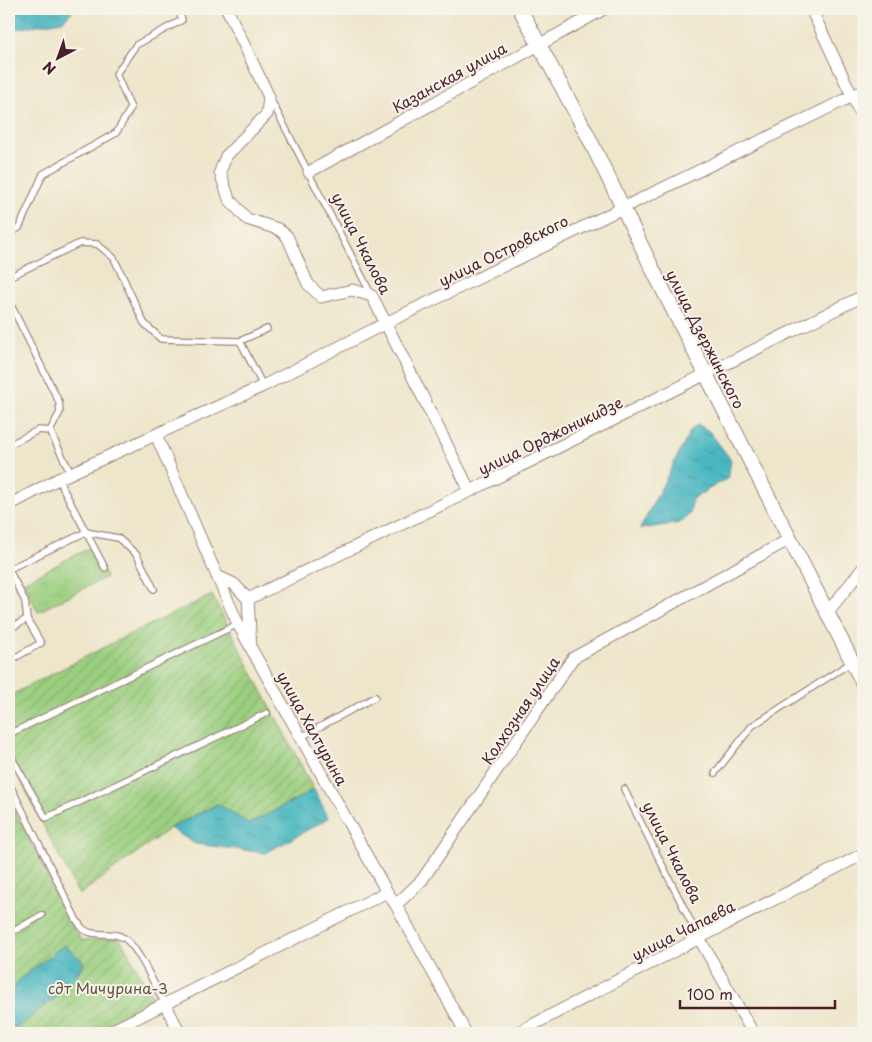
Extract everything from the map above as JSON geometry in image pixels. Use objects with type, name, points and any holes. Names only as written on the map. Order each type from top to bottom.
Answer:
[{"type":"street","name":"улица Чкалова","points":[[227,9],[269,97]]},
{"type":"street","name":"улица Дзержинского","points":[[520,9],[624,208],[706,375],[863,683]]},
{"type":"street","name":"Казанская улица","points":[[309,172],[604,9]]},
{"type":"street","points":[[811,9],[863,119]]},
{"type":"street","name":"улица Островского","points":[[9,505],[58,479],[263,386],[386,323],[863,91]]},
{"type":"street","points":[[269,97],[267,114],[226,156],[220,172],[228,199],[247,219],[278,229],[287,236],[308,284],[320,297],[352,290],[372,296]]},
{"type":"street","name":"улица Чкалова","points":[[372,296],[470,491]]},
{"type":"street","name":"улица Орджоникидзе","points":[[248,599],[863,296]]},
{"type":"street","points":[[156,435],[238,624],[251,648]]},
{"type":"street","name":"Колхозная улица","points":[[396,905],[422,880],[573,658],[790,539]]},
{"type":"street","points":[[827,613],[863,568]]},
{"type":"street","points":[[217,576],[234,584],[248,599]]},
{"type":"street","name":"улица Халтурина","points":[[248,599],[251,648],[466,1033]]},
{"type":"street","name":"улица Чапаева","points":[[517,1033],[863,854]]},
{"type":"street","points":[[107,1033],[387,892]]},
{"type":"street","name":"улица Чкалова","points":[[699,938],[754,1033]]},
{"type":"street","points":[[165,1004],[180,1033]]},
{"type":"lane","points":[[9,233],[19,228],[44,174],[116,133],[131,108],[116,74],[136,45],[182,20],[178,9]]},
{"type":"lane","name":"улица Чкалова","points":[[269,97],[372,296]]},
{"type":"lane","points":[[9,277],[80,242],[97,244],[114,258],[144,323],[161,339],[240,341],[266,329]]},
{"type":"lane","points":[[9,301],[59,402],[60,412],[50,432]]},
{"type":"lane","points":[[240,341],[263,386]]},
{"type":"lane","points":[[9,445],[38,430],[50,432]]},
{"type":"lane","points":[[50,432],[71,474]]},
{"type":"lane","points":[[58,479],[104,568]]},
{"type":"lane","points":[[9,661],[41,643],[27,619],[26,601],[9,570],[86,532],[118,538],[137,555],[154,589]]},
{"type":"lane","points":[[9,629],[27,619]]},
{"type":"lane","points":[[9,734],[238,624]]},
{"type":"lane","points":[[715,774],[752,726],[852,662]]},
{"type":"lane","points":[[300,737],[375,697]]},
{"type":"lane","points":[[9,753],[46,818],[267,713]]},
{"type":"lane","points":[[9,783],[80,924],[90,932],[112,933],[124,938],[134,948],[165,1004]]},
{"type":"lane","name":"улица Чкалова","points":[[624,789],[699,938]]},
{"type":"lane","points":[[9,934],[42,915]]},
{"type":"green space","points":[[91,547],[106,577],[38,612],[23,582]]},
{"type":"green space","points":[[212,595],[314,790],[249,824],[217,804],[170,828],[79,895],[9,758],[9,696],[128,635]]},
{"type":"green space","name":"сдт Мичурина-3","points":[[9,800],[81,940],[120,938],[155,1001],[91,1033],[9,1033],[67,989],[84,963],[64,945],[19,980],[9,997]]},
{"type":"water","points":[[9,9],[75,9],[62,21],[9,30]]},
{"type":"water","points":[[699,425],[709,431],[731,460],[728,478],[692,499],[690,514],[680,523],[640,529],[691,430]]},
{"type":"water","points":[[314,790],[329,818],[266,853],[195,844],[170,828],[218,804],[249,824]]},
{"type":"water","points":[[64,945],[84,962],[67,989],[9,1033],[9,997],[19,980]]}]
